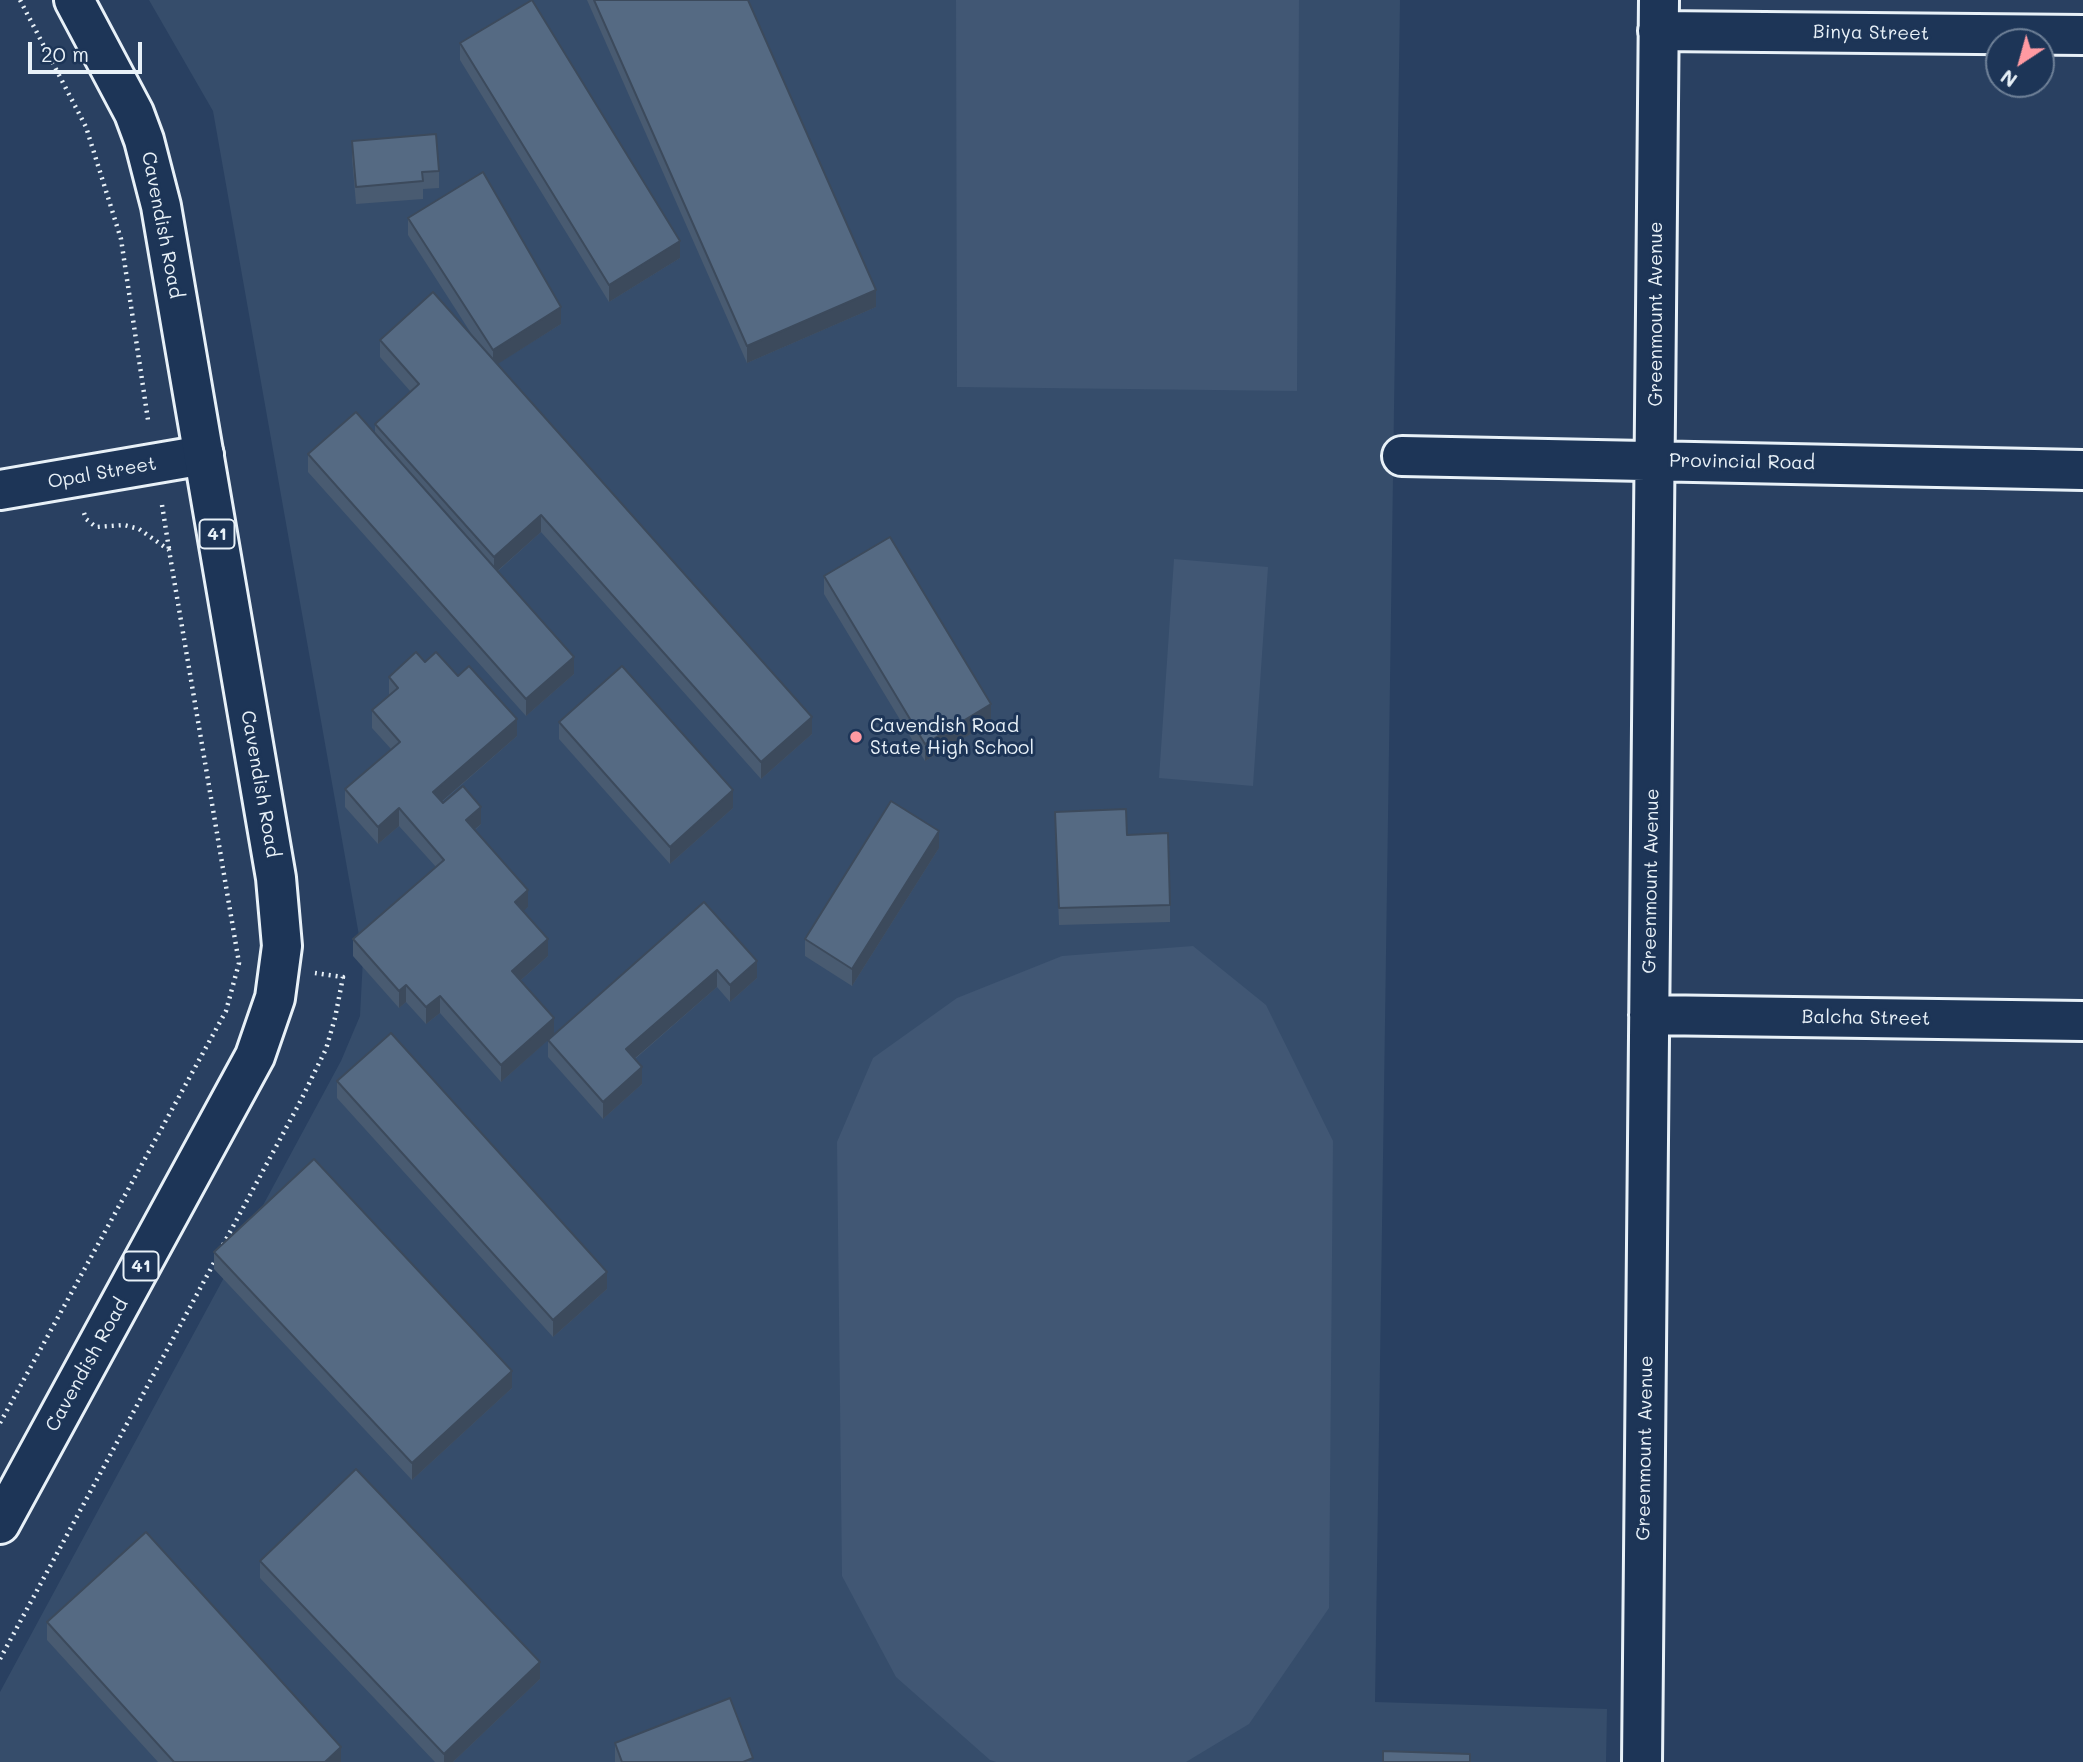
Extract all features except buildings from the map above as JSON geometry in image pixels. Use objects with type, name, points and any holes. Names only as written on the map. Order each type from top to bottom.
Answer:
[{"type":"street","name":"Cavendish Road","points":[[0,1524],[255,1056],[270,1017],[282,946],[276,878],[161,206],[148,151],[134,113],[74,0]]},
{"type":"street","name":"Binya Street","points":[[1658,15],[2083,36]]},
{"type":"street","name":"Greenmount Avenue","points":[[1642,1762],[1658,15]]},
{"type":"street","name":"Opal Street","points":[[0,490],[204,455]]},
{"type":"street","name":"Provincial Road","points":[[1402,456],[2083,470]]},
{"type":"street","name":"Balcha Street","points":[[1649,1015],[2083,1021]]},
{"type":"path","points":[[20,0],[86,127],[121,239],[148,420]]},
{"type":"path","points":[[77,477],[86,519],[91,524],[102,527],[124,525],[139,529],[169,550]]},
{"type":"path","points":[[0,1423],[226,1011],[239,963],[162,505]]},
{"type":"path","points":[[0,1659],[299,1104],[326,1049],[343,977],[321,974]]},
{"type":"shaded area","name":"Cavendish Road State High School","points":[[149,0],[1400,0],[1375,1702],[1607,1709],[1606,1762],[0,1762],[0,1692],[341,1061],[360,1016],[363,958],[213,111]]},
{"type":"shaded area","points":[[956,0],[1299,0],[1297,391],[957,387]]},
{"type":"shaded area","points":[[1174,559],[1268,567],[1253,786],[1159,778]]},
{"type":"shaded area","points":[[1193,946],[1266,1005],[1333,1141],[1329,1608],[1249,1724],[1186,1762],[996,1762],[990,1760],[896,1677],[842,1576],[837,1142],[873,1058],[957,998],[1062,956]]},
{"type":"place","name":"Cavendish Road State High School","points":[[856,737]]}]
